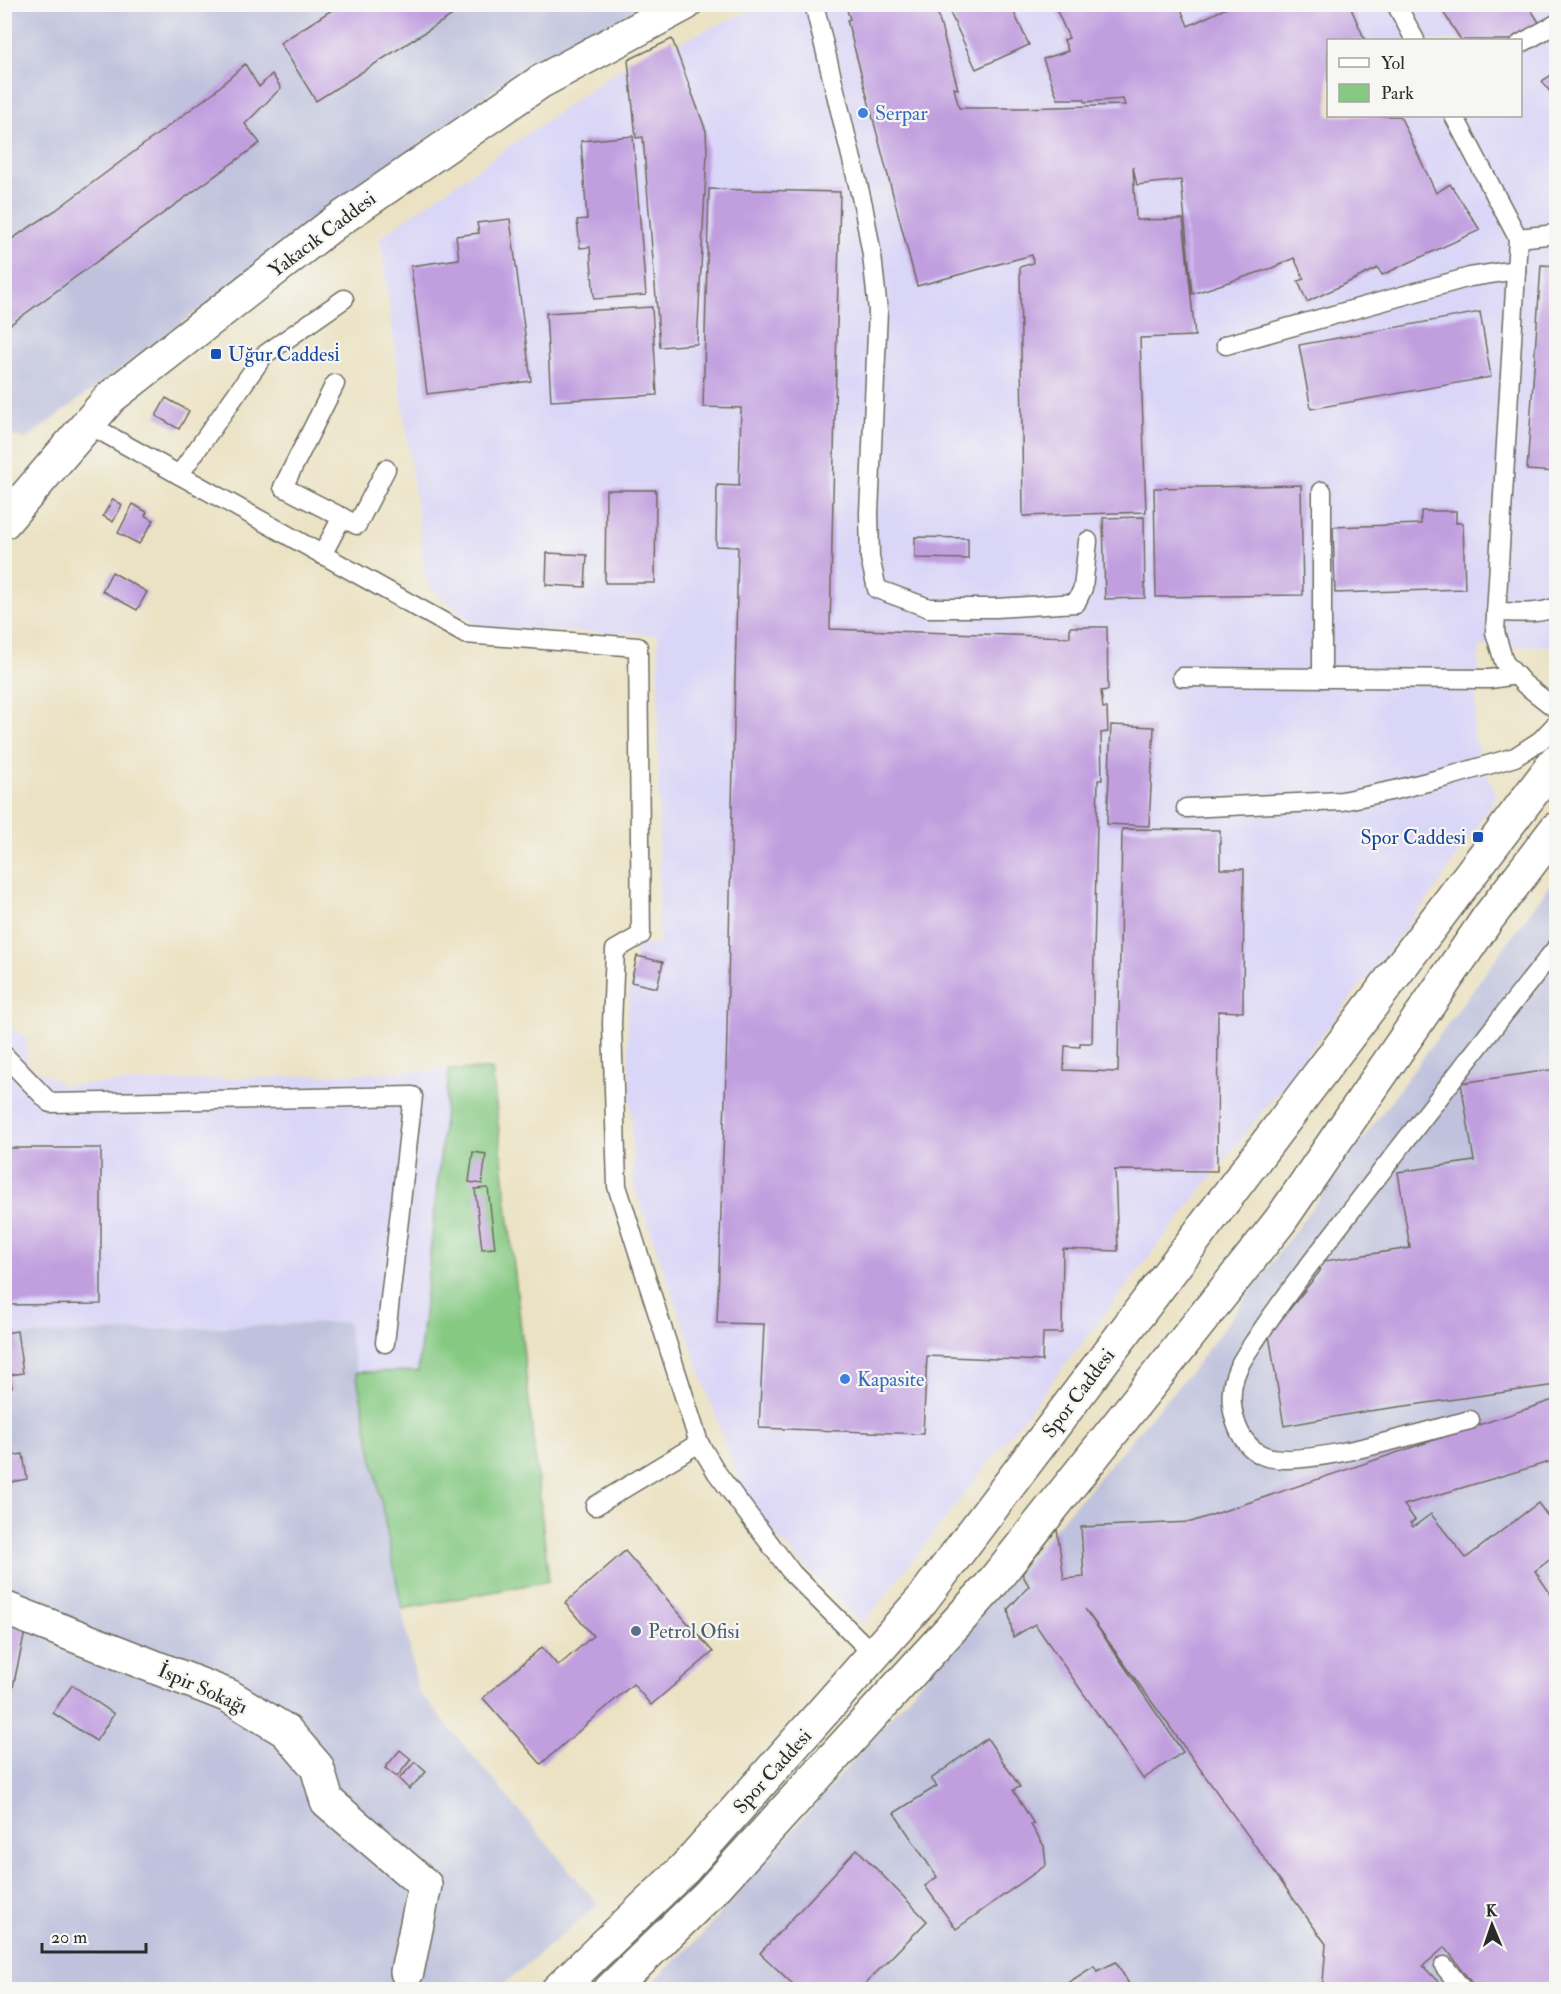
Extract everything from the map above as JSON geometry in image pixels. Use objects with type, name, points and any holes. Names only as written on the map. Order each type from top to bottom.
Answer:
[{"type":"main road","name":"Yakacık Caddesi","points":[[6,516],[111,397],[333,224],[540,82],[685,4]]},
{"type":"main road","name":"Spor Caddesi","points":[[558,1989],[684,1869],[922,1600],[1557,761]]},
{"type":"main road","name":"Spor Caddesi","points":[[610,1989],[708,1895],[988,1587],[1280,1221],[1488,918],[1557,829]]},
{"type":"main road","name":"İspir Sokağı","points":[[4,1608],[229,1696],[286,1731],[317,1767],[327,1801],[425,1885],[407,1972]]},
{"type":"lane","points":[[814,4],[863,204],[872,255],[878,311],[869,513],[870,558],[876,589],[929,608],[996,608],[1076,603],[1083,588],[1088,541]]},
{"type":"lane","points":[[1396,4],[1414,39]]},
{"type":"lane","points":[[1522,43],[1557,24]]},
{"type":"lane","points":[[1455,117],[1518,238],[1495,632],[1504,662],[1557,709]]},
{"type":"lane","points":[[1518,238],[1557,234]]},
{"type":"lane","points":[[1226,345],[1470,278],[1516,270]]},
{"type":"lane","points":[[179,475],[264,355],[344,299]]},
{"type":"lane","points":[[335,384],[283,487],[357,525],[386,469]]},
{"type":"lane","points":[[88,424],[465,634],[638,646],[641,935],[615,950],[612,1024],[617,1186],[699,1443],[717,1473],[792,1573],[874,1656]]},
{"type":"lane","points":[[1322,491],[1322,678]]},
{"type":"lane","points":[[322,555],[342,517]]},
{"type":"lane","points":[[1496,612],[1525,613],[1557,607]]},
{"type":"lane","points":[[1182,678],[1490,679],[1516,675]]},
{"type":"lane","points":[[1186,808],[1342,801],[1395,790],[1515,757],[1541,740],[1557,724]]},
{"type":"lane","points":[[1470,1420],[1329,1455],[1287,1460],[1273,1459],[1250,1447],[1241,1437],[1235,1418],[1234,1377],[1242,1360],[1282,1300],[1557,948]]},
{"type":"lane","points":[[4,1054],[50,1103],[413,1096],[385,1343]]},
{"type":"lane","points":[[595,1506],[699,1443]]},
{"type":"lane","points":[[1444,1966],[1462,1989]]},
{"type":"shaded area","points":[[5,5],[647,5],[535,59],[26,439],[5,434]]},
{"type":"shaded area","points":[[762,5],[1556,5],[1556,646],[1480,646],[1474,736],[1496,796],[1435,890],[863,1624],[798,1560],[752,1508],[732,1463],[634,1185],[627,1016],[636,945],[659,945],[658,635],[478,627],[427,584],[380,237],[620,69]]},
{"type":"shaded area","points":[[1556,877],[1556,1989],[644,1990],[700,1937],[1197,1364]]},
{"type":"shaded area","points":[[4,1021],[27,1039],[27,1064],[64,1085],[449,1070],[418,1371],[356,1372],[346,1322],[5,1336]]},
{"type":"shaded area","points":[[347,1322],[418,1691],[598,1904],[498,1989],[5,1989],[4,1336]]},
{"type":"green space","points":[[492,1069],[549,1581],[402,1609],[356,1372],[418,1371],[449,1070]]},
{"type":"building","points":[[341,4],[470,4],[316,101],[280,43]]},
{"type":"building","points":[[845,4],[935,4],[958,89],[954,88],[959,108],[1125,105],[1123,99],[1085,102],[1084,99],[1058,99],[1043,59],[1068,51],[1064,40],[1069,38],[1054,4],[1179,4],[1188,26],[1235,4],[1349,4],[1365,39],[1327,39],[1327,117],[1400,117],[1436,193],[1450,184],[1480,230],[1382,275],[1378,268],[1307,302],[1298,281],[1304,279],[1294,258],[1272,268],[1192,294],[1181,180],[1137,185],[1133,167],[1136,220],[1183,219],[1195,336],[1140,338],[1146,512],[1023,516],[1020,267],[1033,263],[1032,255],[917,286],[847,20],[850,19]]},
{"type":"building","points":[[946,4],[1010,4],[1029,45],[976,69]]},
{"type":"building","points":[[1438,4],[1536,4],[1530,8],[1542,27],[1522,39],[1460,39]]},
{"type":"building","points":[[672,39],[706,131],[707,153],[697,344],[660,347],[643,137],[636,138],[628,60]]},
{"type":"building","points":[[245,64],[259,87],[272,74],[281,88],[245,124],[260,143],[4,329],[4,244],[56,210],[214,92]]},
{"type":"building","points":[[1556,72],[1556,100],[1542,81]]},
{"type":"building","points":[[633,136],[646,295],[594,299],[590,247],[580,248],[577,220],[587,219],[581,141]]},
{"type":"building","points":[[709,189],[840,192],[830,629],[1070,637],[1070,627],[1107,627],[1108,690],[1101,691],[1103,708],[1107,708],[1108,732],[1101,733],[1102,780],[1098,780],[1092,1043],[1080,1043],[1080,1047],[1065,1046],[1064,1070],[1118,1072],[1122,829],[1220,830],[1220,869],[1244,869],[1243,1012],[1218,1011],[1217,1171],[1115,1170],[1118,1251],[1063,1249],[1062,1333],[1043,1333],[1042,1361],[927,1356],[923,1434],[759,1428],[764,1324],[717,1323],[726,1071],[738,547],[716,546],[717,485],[739,486],[741,408],[703,407]]},
{"type":"building","points":[[510,219],[531,381],[427,394],[411,266],[459,259],[456,236],[479,233],[477,223]]},
{"type":"building","points":[[1541,265],[1556,266],[1556,472],[1527,470]]},
{"type":"building","points":[[652,307],[657,395],[551,401],[546,313]]},
{"type":"building","points":[[1480,312],[1491,377],[1311,409],[1299,345]]},
{"type":"building","points":[[166,398],[189,411],[179,429],[156,416]]},
{"type":"building","points":[[1301,485],[1303,595],[1156,597],[1154,488]]},
{"type":"building","points":[[606,490],[656,490],[655,583],[605,583]]},
{"type":"building","points":[[113,499],[122,505],[113,522],[103,516]]},
{"type":"building","points":[[133,504],[147,512],[145,516],[154,520],[139,544],[118,533]]},
{"type":"building","points":[[1421,511],[1456,511],[1456,523],[1463,523],[1465,589],[1335,593],[1333,527],[1421,524]]},
{"type":"building","points":[[1144,517],[1145,598],[1105,599],[1103,518]]},
{"type":"building","points":[[915,537],[968,538],[968,559],[915,558]]},
{"type":"building","points":[[547,553],[587,555],[585,587],[546,585]]},
{"type":"building","points":[[112,572],[147,592],[137,610],[102,591]]},
{"type":"building","points":[[1111,725],[1154,727],[1149,826],[1107,824]]},
{"type":"building","points":[[637,956],[663,962],[657,988],[631,982]]},
{"type":"building","points":[[1553,1019],[1556,1019],[1555,1041]]},
{"type":"building","points":[[1556,1069],[1556,1129],[1551,1131],[1556,1169],[1556,1385],[1362,1412],[1284,1426],[1269,1335],[1320,1271],[1318,1262],[1410,1248],[1398,1172],[1474,1161],[1461,1083]]},
{"type":"building","points":[[5,1148],[101,1148],[101,1304],[5,1305]]},
{"type":"building","points":[[473,1152],[486,1154],[482,1184],[469,1182]]},
{"type":"building","points":[[488,1188],[495,1248],[482,1249],[475,1189]]},
{"type":"building","points":[[17,1331],[23,1373],[10,1375],[12,1387],[4,1388],[4,1333]]},
{"type":"building","points":[[1556,1399],[1556,1460],[1404,1505],[1415,1520],[1410,1523],[1413,1527],[1431,1514],[1466,1558],[1538,1503],[1556,1527],[1556,1555],[1535,1571],[1556,1602],[1556,1989],[1476,1989],[1445,1947],[1423,1966],[1445,1989],[1316,1989],[1323,1982],[1326,1944],[1085,1609],[1183,1752],[1143,1779],[1035,1624],[1013,1637],[1008,1609],[1029,1586],[1022,1574],[1057,1529],[1064,1579],[1084,1577],[1081,1527],[1191,1522]]},
{"type":"building","points":[[23,1454],[27,1479],[6,1483],[4,1457]]},
{"type":"building","points":[[625,1551],[713,1652],[651,1705],[633,1684],[541,1764],[483,1698],[542,1647],[558,1666],[593,1636],[565,1603]]},
{"type":"building","points":[[4,1623],[26,1627],[5,1724],[4,1723]]},
{"type":"building","points":[[72,1685],[114,1714],[96,1741],[53,1713]]},
{"type":"building","points":[[987,1738],[1020,1787],[1013,1790],[1034,1824],[1031,1825],[1044,1846],[1046,1865],[956,1929],[925,1886],[937,1877],[894,1813],[937,1786],[931,1779]]},
{"type":"building","points":[[400,1750],[411,1759],[397,1777],[385,1768]]},
{"type":"building","points":[[415,1762],[426,1772],[409,1789],[399,1779]]},
{"type":"building","points":[[857,1849],[927,1921],[860,1989],[796,1989],[760,1953]]},
{"type":"building","points":[[1116,1962],[1132,1989],[1058,1989],[1094,1966],[1097,1971]]},
{"type":"place","name":"Serpar","points":[[863,113]]},
{"type":"place","name":"Uğur Caddesi̇","points":[[216,354]]},
{"type":"place","name":"Spor Caddesi","points":[[1478,837]]},
{"type":"place","name":"Kapasite","points":[[845,1379]]},
{"type":"place","name":"Petrol Ofisi","points":[[636,1631]]}]
